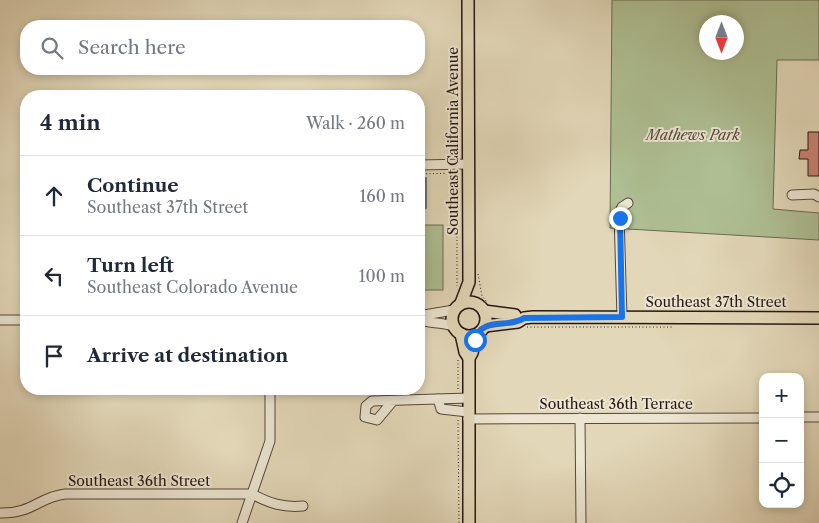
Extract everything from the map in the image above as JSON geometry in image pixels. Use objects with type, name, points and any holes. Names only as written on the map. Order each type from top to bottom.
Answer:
[{"type":"main road","name":"Southeast California Avenue","points":[[458,306],[469,282],[468,0]]},
{"type":"main road","name":"Southeast California Avenue","points":[[469,282],[481,307]]},
{"type":"main road","points":[[469,358],[452,320],[458,306],[481,307],[485,326],[476,334],[469,358],[469,523]]},
{"type":"main road","name":"Southeast 37th Street","points":[[481,307],[502,315],[517,315],[525,323]]},
{"type":"main road","name":"Southeast 37th Street","points":[[485,326],[518,322],[622,317],[819,318]]},
{"type":"main road","points":[[457,330],[476,334]]},
{"type":"street","points":[[425,165],[469,164]]},
{"type":"street","points":[[792,195],[814,194],[819,197]]},
{"type":"street","points":[[622,317],[620,214],[622,207],[628,203]]},
{"type":"street","points":[[425,315],[458,306]]},
{"type":"street","points":[[0,320],[20,320]]},
{"type":"street","points":[[425,322],[441,322],[457,330]]},
{"type":"street","points":[[242,523],[270,441],[270,395]]},
{"type":"street","points":[[392,402],[469,398]]},
{"type":"street","name":"Southeast 36th Terrace","points":[[438,399],[441,410],[468,415],[580,418],[759,418]]},
{"type":"street","points":[[804,417],[819,417]]},
{"type":"street","points":[[580,418],[580,523]]},
{"type":"street","name":"Southeast 36th Street","points":[[0,513],[22,512],[52,496],[65,494],[252,494]]},
{"type":"street","points":[[252,494],[273,505],[303,506]]},
{"type":"path","points":[[425,174],[457,173],[457,289]]},
{"type":"path","points":[[525,323],[674,327]]},
{"type":"green space","name":"Mathews Park","points":[[612,0],[819,0],[819,60],[777,60],[773,209],[819,213],[819,240],[610,228]]},
{"type":"green space","points":[[425,225],[443,225],[443,290],[425,290]]},
{"type":"building","points":[[808,132],[819,132],[819,176],[808,176],[808,159],[799,159],[800,150],[808,150]]},
{"type":"waterway","points":[[425,209],[426,178]]},
{"type":"route","points":[[475,340],[476,334],[485,326],[502,322],[518,322],[524,318],[622,317],[620,218]]}]
